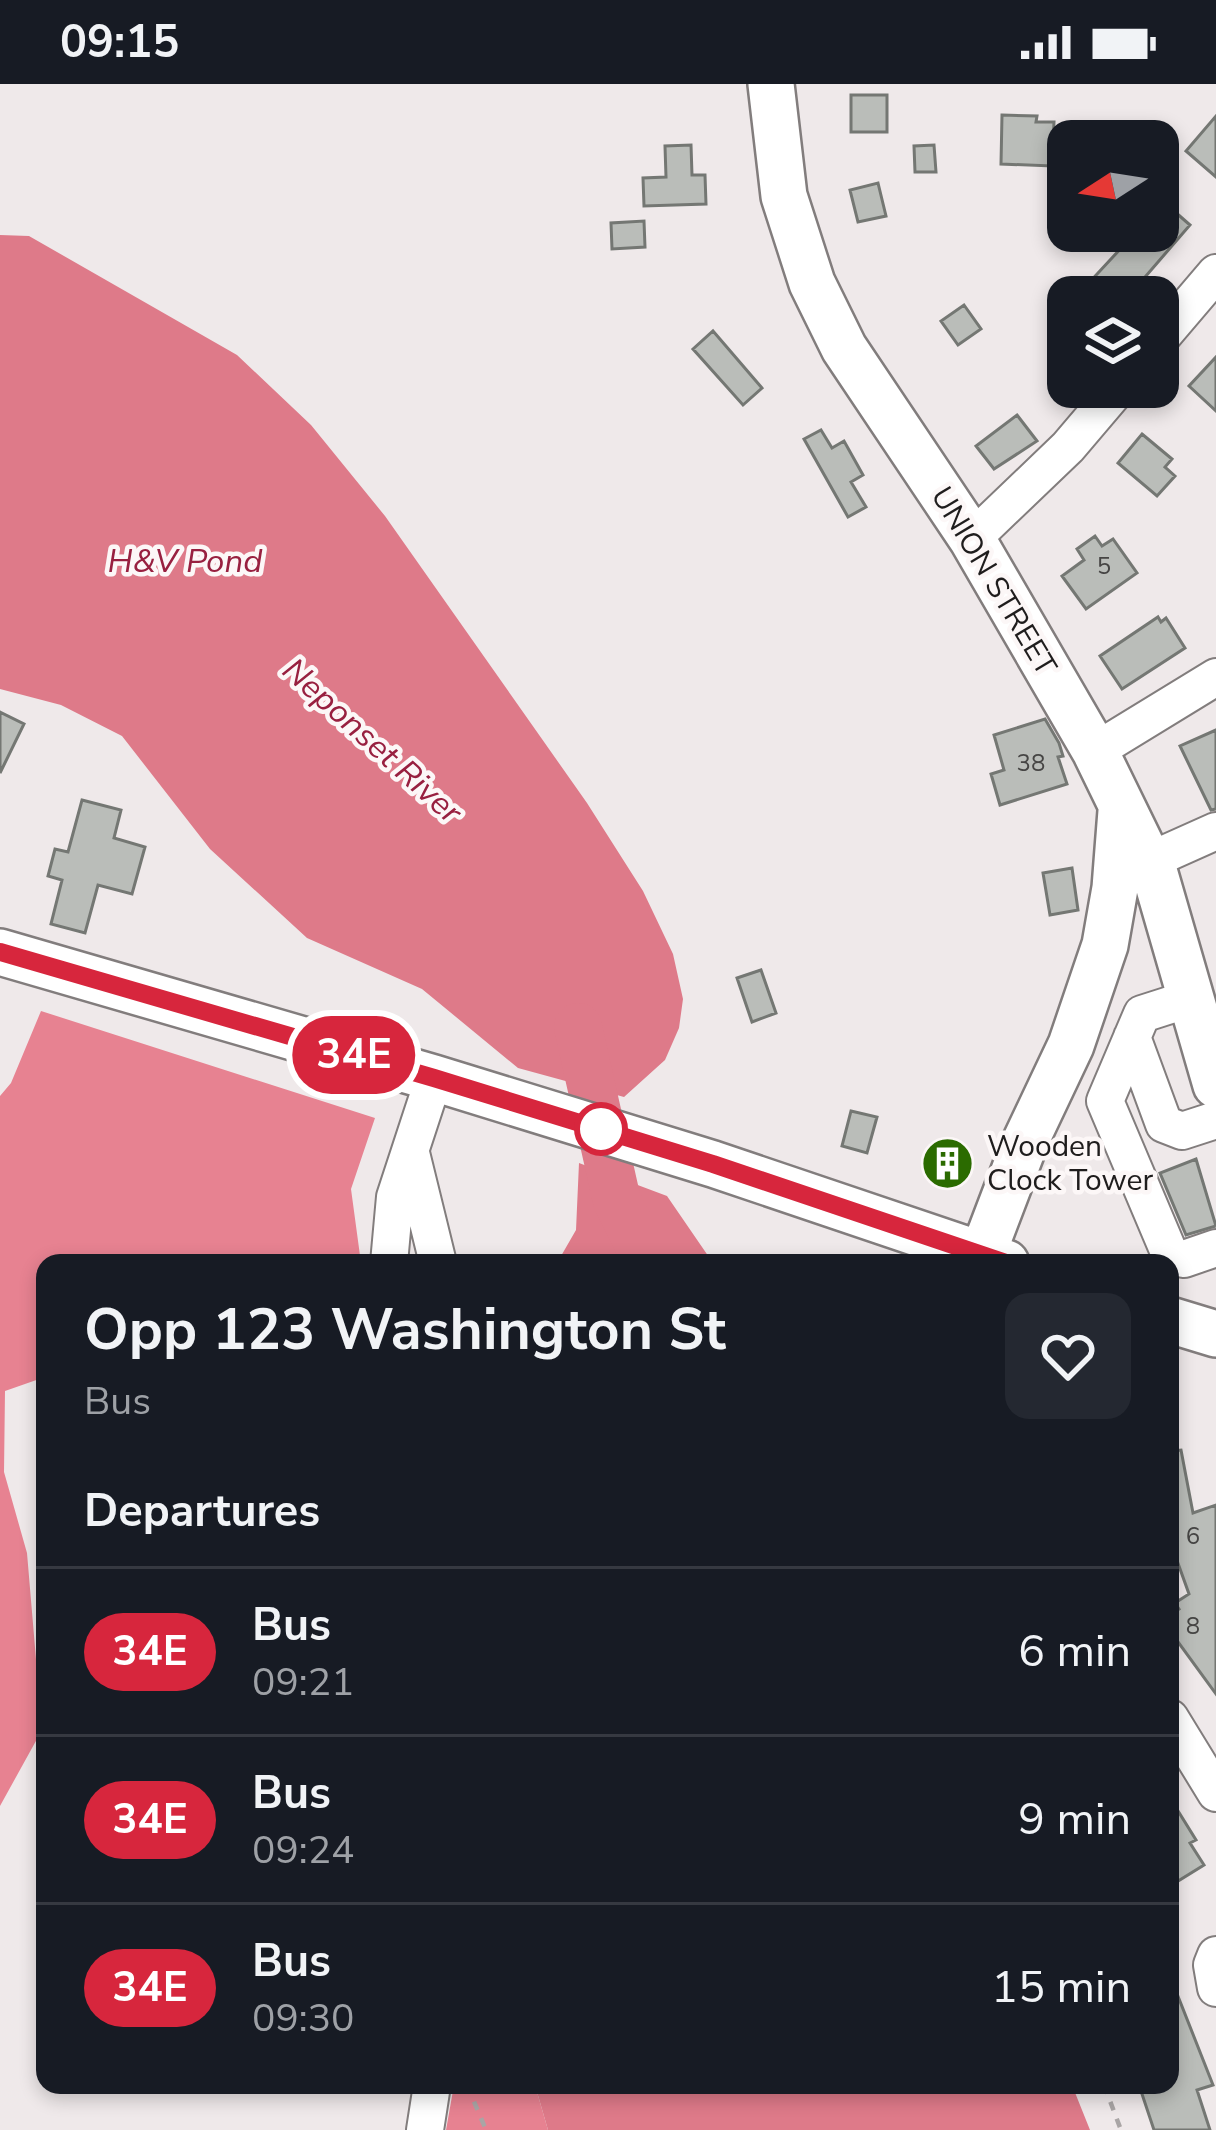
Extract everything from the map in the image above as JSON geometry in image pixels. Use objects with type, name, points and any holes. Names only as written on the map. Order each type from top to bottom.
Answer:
[{"type":"main road","name":"UNION STREET","points":[[771,84],[784,196],[812,283],[844,347],[972,539],[1095,751],[1149,861],[1216,1085]]},
{"type":"main road","points":[[996,1254],[1026,1140],[1071,1045],[1106,945],[1121,808]]},
{"type":"main road","points":[[0,952],[454,1084],[983,1254]]},
{"type":"main road","points":[[1179,1323],[1216,1334]]},
{"type":"street","points":[[1179,317],[1216,274]]},
{"type":"street","points":[[972,539],[1068,447],[1101,408]]},
{"type":"street","points":[[1095,751],[1216,677]]},
{"type":"street","points":[[1149,861],[1216,831]]},
{"type":"street","points":[[1170,1254],[1105,1100],[1142,1014],[1192,998]]},
{"type":"street","points":[[1132,1037],[1164,1124],[1182,1131],[1216,1120]]},
{"type":"street","points":[[390,1254],[395,1197],[410,1149],[454,1084]]},
{"type":"street","points":[[410,1149],[436,1254]]},
{"type":"street","points":[[1179,1258],[1216,1248]]},
{"type":"street","points":[[1179,1733],[1216,1793]]},
{"type":"street","points":[[1216,1955],[1216,1988]]},
{"type":"street","points":[[425,2130],[431,2094]]},
{"type":"path","points":[[471,2094],[486,2130]]},
{"type":"path","points":[[1107,2094],[1121,2130]]},
{"type":"shaded area","points":[[41,1011],[375,1118],[351,1189],[360,1254],[36,1254],[36,1380],[5,1391],[4,1472],[27,1553],[36,1659],[36,1741],[0,1806],[0,1096],[11,1083]]},
{"type":"shaded area","points":[[452,2094],[538,2094],[548,2130],[446,2130]]},
{"type":"water","name":"H&V Pond","points":[[0,235],[29,236],[237,355],[311,425],[385,516],[587,803],[643,891],[673,954],[683,999],[679,1028],[665,1060],[624,1097],[518,1068],[422,989],[307,938],[210,849],[122,736],[61,705],[0,689]]},
{"type":"water","points":[[579,1163],[667,1196],[707,1254],[562,1254],[576,1230]]},
{"type":"water","points":[[538,2094],[1076,2094],[1090,2130],[548,2130]]},
{"type":"building","points":[[851,95],[887,95],[887,132],[851,132]]},
{"type":"building","points":[[1002,115],[1037,116],[1036,122],[1047,122],[1047,166],[1001,164]]},
{"type":"building","points":[[1216,116],[1216,177],[1186,151]]},
{"type":"building","points":[[691,145],[692,175],[705,175],[706,204],[644,206],[643,178],[666,177],[665,146]]},
{"type":"building","points":[[934,145],[936,172],[915,172],[914,146]]},
{"type":"building","points":[[878,183],[886,216],[858,222],[850,190]]},
{"type":"building","points":[[1179,215],[1190,225],[1179,238]]},
{"type":"building","points":[[644,221],[645,247],[612,249],[611,223]]},
{"type":"building","points":[[1118,252],[1167,252],[1146,276],[1095,276]]},
{"type":"building","points":[[964,305],[981,329],[958,345],[941,321]]},
{"type":"building","points":[[713,331],[762,388],[743,405],[693,349]]},
{"type":"building","points":[[1216,357],[1216,411],[1189,386]]},
{"type":"building","points":[[1017,415],[1037,441],[994,469],[976,446]]},
{"type":"building","points":[[821,430],[832,448],[844,441],[863,475],[851,482],[866,507],[848,517],[804,439]]},
{"type":"building","points":[[1142,434],[1172,459],[1165,467],[1175,476],[1157,496],[1118,463]]},
{"type":"building","points":[[1095,536],[1102,546],[1113,539],[1137,573],[1086,609],[1062,576],[1084,560],[1077,549]]},
{"type":"building","points":[[1158,617],[1161,622],[1166,618],[1185,648],[1122,689],[1100,656]]},
{"type":"building","points":[[0,712],[24,724],[0,773]]},
{"type":"building","points":[[1045,719],[1059,743],[1063,756],[1058,757],[1067,784],[1000,805],[991,774],[1004,770],[994,735]]},
{"type":"building","points":[[1216,730],[1216,809],[1211,810],[1180,746]]},
{"type":"building","points":[[82,800],[121,810],[114,838],[145,847],[132,894],[98,885],[85,933],[51,924],[62,880],[48,876],[55,849],[68,852]]},
{"type":"building","points":[[1072,868],[1078,910],[1050,915],[1043,873]]},
{"type":"building","points":[[761,970],[776,1013],[752,1022],[737,978]]},
{"type":"building","points":[[851,1111],[877,1117],[867,1153],[842,1146]]},
{"type":"building","points":[[1196,1159],[1216,1226],[1186,1235],[1160,1173]]},
{"type":"building","points":[[1179,1450],[1193,1513],[1216,1505],[1216,1694],[1179,1643],[1179,1600],[1189,1594],[1179,1566]]},
{"type":"building","points":[[1179,1813],[1196,1840],[1190,1843],[1204,1865],[1179,1880]]},
{"type":"building","points":[[1179,1999],[1213,2085],[1197,2090],[1210,2130],[1154,2130],[1142,2094],[1179,2094]]},
{"type":"waterway","name":"Neponset River","points":[[578,1027],[617,1201],[644,1254]]},
{"type":"bus line","name":"34E","points":[[0,952],[434,1078],[985,1254]]},
{"type":"place","name":"Wooden Clock Tower","points":[[948,1163]]}]
